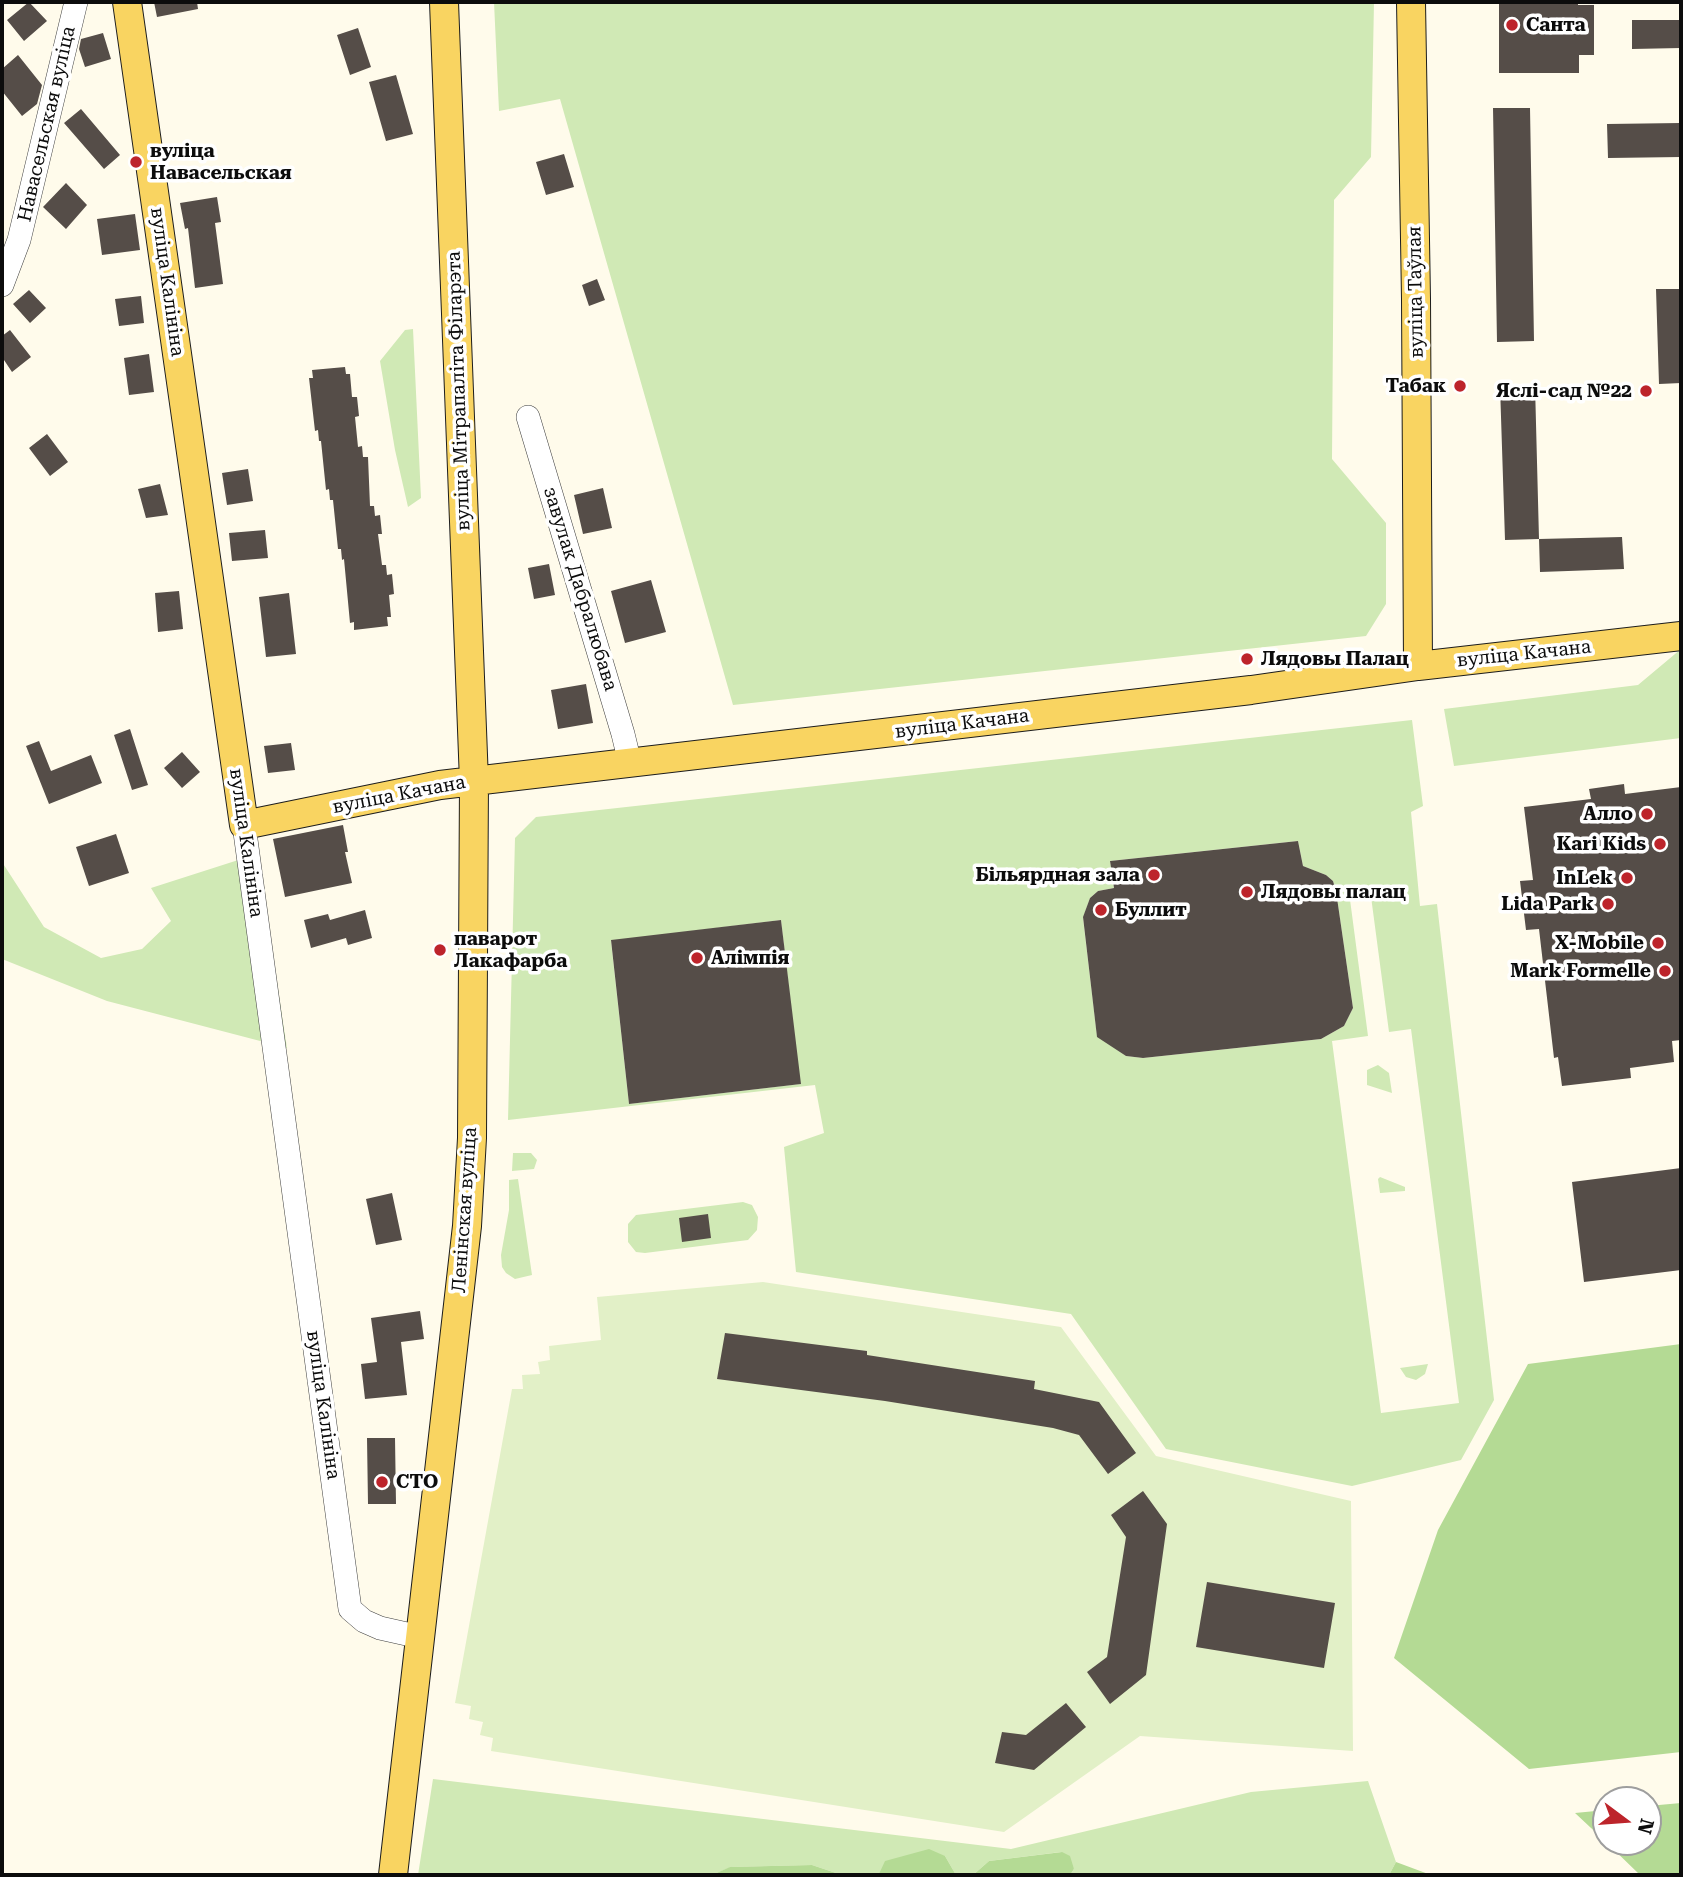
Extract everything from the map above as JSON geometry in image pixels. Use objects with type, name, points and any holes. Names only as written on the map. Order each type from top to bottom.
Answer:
[{"type":"main road","name":"вуліца Калініна","points":[[127,2],[244,825]]},
{"type":"main road","name":"вуліца Мітрапаліта Філарэта","points":[[444,2],[474,781]]},
{"type":"main road","name":"вуліца Таўлая","points":[[1410,2],[1416,299],[1418,666]]},
{"type":"main road","name":"вуліца Качана","points":[[244,825],[440,785],[1251,690],[1418,666],[1681,636]]},
{"type":"main road","name":"Ленінская вуліца","points":[[393,1875],[467,1226],[472,1138],[474,781]]},
{"type":"street","name":"Навасельская вуліца","points":[[2,285],[19,240],[76,2]]},
{"type":"street","name":"завулак Дабралюбава","points":[[528,417],[624,734],[630,762]]},
{"type":"street","name":"вуліца Калініна","points":[[244,825],[350,1609],[364,1621],[380,1629],[420,1637]]},
{"type":"green space","points":[[494,2],[1374,2],[1371,157],[1334,200],[1332,459],[1386,523],[1386,604],[1366,636],[733,705],[560,99],[499,111]]},
{"type":"green space","points":[[413,329],[421,498],[408,507],[380,361],[405,330]]},
{"type":"green space","points":[[1681,649],[1681,738],[1454,766],[1444,709],[1638,685]]},
{"type":"green space","points":[[1412,720],[1423,806],[1411,812],[1420,906],[1437,904],[1494,1400],[1461,1460],[1352,1486],[1166,1449],[1071,1314],[796,1272],[784,1147],[824,1133],[815,1085],[508,1120],[515,838],[536,817]],"holes":[[[1298,841],[1303,866],[1326,875],[1333,881],[1336,891],[1353,1008],[1344,1026],[1321,1039],[1143,1058],[1126,1056],[1097,1036],[1083,918],[1090,898],[1098,891],[1114,888],[1110,861]],[[1370,889],[1389,1032],[1411,1029],[1459,1403],[1381,1413],[1332,1041],[1368,1036],[1349,892]],[[781,920],[800,1084],[629,1104],[611,941]]]},
{"type":"green space","points":[[257,854],[287,1048],[107,1001],[2,959],[2,862],[44,927],[101,958],[142,949],[171,921],[151,888]]},
{"type":"green space","points":[[1378,1065],[1389,1073],[1392,1093],[1367,1085],[1367,1070]]},
{"type":"green space","points":[[513,1153],[531,1153],[537,1160],[534,1169],[512,1171]]},
{"type":"green space","points":[[1380,1177],[1405,1187],[1405,1191],[1380,1193]]},
{"type":"green space","points":[[518,1179],[532,1275],[515,1279],[502,1267],[501,1255],[509,1210],[509,1180]]},
{"type":"green space","points":[[743,1202],[752,1205],[758,1217],[757,1230],[748,1240],[645,1253],[636,1252],[628,1242],[628,1224],[636,1215]]},
{"type":"green space","points":[[763,1282],[1061,1327],[1156,1456],[1351,1501],[1353,1751],[1140,1736],[1004,1832],[491,1751],[493,1738],[480,1735],[483,1722],[469,1719],[471,1706],[455,1703],[512,1389],[523,1389],[522,1375],[540,1374],[538,1362],[550,1360],[549,1346],[601,1340],[597,1297]]},
{"type":"green space","points":[[1681,1344],[1681,1752],[1529,1769],[1394,1658],[1438,1530],[1528,1364]]},
{"type":"green space","points":[[1428,1364],[1425,1374],[1416,1380],[1406,1377],[1400,1368]]},
{"type":"green space","points":[[433,1779],[1011,1849],[1251,1792],[1368,1781],[1396,1862],[1389,1875],[1070,1875],[1074,1869],[1061,1852],[989,1861],[973,1875],[956,1875],[945,1856],[875,1875],[842,1875],[812,1865],[731,1867],[712,1875],[418,1875]]},
{"type":"green space","points":[[1681,1803],[1681,1875],[1640,1875],[1620,1856],[1662,1856],[1662,1805]]},
{"type":"green space","points":[[1592,1811],[1592,1829],[1575,1813]]},
{"type":"green space","points":[[929,1849],[945,1856],[956,1875],[875,1875],[879,1874],[885,1861]]},
{"type":"green space","points":[[1062,1852],[1070,1856],[1074,1869],[1070,1875],[973,1875],[989,1861]]},
{"type":"green space","points":[[1396,1862],[1431,1875],[1389,1875]]},
{"type":"green space","points":[[812,1865],[842,1875],[712,1875],[730,1867]]},
{"type":"building","points":[[29,2],[47,21],[24,41],[7,20]]},
{"type":"building","points":[[154,2],[197,2],[198,9],[157,17]]},
{"type":"building","points":[[1499,2],[1578,2],[1578,5],[1594,5],[1594,55],[1579,55],[1579,73],[1499,73]]},
{"type":"building","points":[[1632,20],[1681,20],[1681,48],[1632,49]]},
{"type":"building","points":[[358,28],[371,67],[350,75],[337,35]]},
{"type":"building","points":[[103,33],[111,59],[85,67],[79,49],[81,39]]},
{"type":"building","points":[[18,55],[42,85],[37,104],[22,116],[2,91],[2,69]]},
{"type":"building","points":[[396,75],[413,134],[386,141],[369,82]]},
{"type":"building","points":[[1493,108],[1530,108],[1534,341],[1497,342]]},
{"type":"building","points":[[81,109],[120,155],[104,169],[64,123]]},
{"type":"building","points":[[1681,123],[1681,157],[1608,158],[1607,124]]},
{"type":"building","points":[[564,154],[574,187],[546,195],[536,162]]},
{"type":"building","points":[[66,183],[87,205],[66,229],[43,207]]},
{"type":"building","points":[[217,197],[221,222],[215,223],[223,284],[195,288],[188,228],[185,229],[180,203]]},
{"type":"building","points":[[135,214],[140,250],[102,255],[97,219]]},
{"type":"building","points":[[597,279],[605,300],[589,306],[582,285]]},
{"type":"building","points":[[1656,289],[1681,289],[1681,383],[1659,384]]},
{"type":"building","points":[[29,290],[46,308],[30,323],[13,304]]},
{"type":"building","points":[[141,296],[144,323],[119,326],[115,299]]},
{"type":"building","points":[[10,330],[31,357],[12,372],[2,357],[2,336]]},
{"type":"building","points":[[149,354],[154,392],[129,395],[124,358]]},
{"type":"building","points":[[345,367],[346,374],[350,374],[352,397],[357,397],[359,416],[355,417],[358,447],[362,446],[363,457],[368,457],[370,506],[374,506],[375,516],[380,515],[382,534],[378,534],[382,565],[386,565],[387,575],[392,574],[394,594],[389,595],[391,617],[387,617],[388,626],[354,630],[354,622],[350,623],[344,559],[342,560],[341,549],[338,549],[333,500],[330,500],[329,489],[326,490],[321,441],[318,430],[315,431],[309,378],[313,378],[312,370]]},
{"type":"building","points":[[1535,385],[1539,539],[1505,540],[1500,386]]},
{"type":"building","points":[[47,434],[68,462],[50,476],[29,448]]},
{"type":"building","points":[[248,469],[253,501],[227,505],[222,473]]},
{"type":"building","points":[[160,484],[168,515],[146,518],[138,489]]},
{"type":"building","points":[[603,488],[612,528],[583,534],[574,495]]},
{"type":"building","points":[[265,530],[268,558],[232,561],[229,533]]},
{"type":"building","points":[[1622,537],[1624,569],[1540,572],[1539,539]]},
{"type":"building","points":[[549,564],[555,595],[534,599],[528,568]]},
{"type":"building","points":[[651,580],[666,632],[625,643],[611,591]]},
{"type":"building","points":[[179,591],[183,629],[158,632],[155,593]]},
{"type":"building","points":[[289,593],[296,654],[266,657],[259,597]]},
{"type":"building","points":[[586,684],[593,723],[558,729],[551,690]]},
{"type":"building","points":[[130,729],[148,785],[132,790],[114,735]]},
{"type":"building","points":[[39,741],[51,771],[91,755],[102,783],[49,804],[26,746]]},
{"type":"building","points":[[291,743],[295,770],[268,773],[264,746]]},
{"type":"building","points":[[182,752],[200,772],[182,788],[164,768]]},
{"type":"building","name":"Lida Park","points":[[1624,784],[1625,794],[1681,787],[1681,1040],[1672,1041],[1674,1062],[1630,1068],[1631,1078],[1562,1086],[1558,1057],[1554,1058],[1539,929],[1526,930],[1520,881],[1533,880],[1524,807],[1591,799],[1589,789]]},
{"type":"building","points":[[343,825],[348,852],[345,852],[352,883],[285,897],[273,839]]},
{"type":"building","points":[[116,834],[129,873],[89,886],[76,847]]},
{"type":"building","points":[[1298,841],[1303,866],[1326,875],[1333,881],[1336,891],[1353,1008],[1344,1026],[1321,1039],[1143,1058],[1126,1056],[1097,1037],[1083,917],[1090,898],[1098,891],[1114,888],[1110,861]]},
{"type":"building","points":[[365,910],[372,938],[348,945],[346,938],[311,948],[304,920],[328,914],[330,920]]},
{"type":"building","points":[[781,920],[801,1084],[629,1104],[611,940]]},
{"type":"building","points":[[1681,1168],[1681,1270],[1584,1282],[1572,1182]]},
{"type":"building","points":[[392,1193],[402,1240],[376,1245],[366,1199]]},
{"type":"building","points":[[708,1214],[711,1238],[682,1242],[679,1218]]},
{"type":"building","points":[[420,1311],[424,1339],[401,1342],[407,1395],[365,1399],[361,1364],[377,1362],[371,1318]]},
{"type":"building","points":[[725,1333],[867,1351],[867,1355],[1035,1381],[1034,1389],[1099,1402],[1136,1453],[1108,1474],[1079,1435],[1053,1428],[885,1401],[717,1379]]},
{"type":"building","points":[[367,1438],[395,1438],[396,1504],[368,1504]]},
{"type":"building","points":[[1143,1491],[1167,1524],[1146,1675],[1110,1704],[1087,1672],[1107,1657],[1126,1537],[1111,1515]]},
{"type":"building","points":[[1207,1582],[1335,1603],[1324,1668],[1196,1647]]},
{"type":"building","points":[[1066,1703],[1086,1727],[1034,1770],[995,1763],[1002,1732],[1026,1735]]},
{"type":"place","name":"Санта","points":[[1512,25]]},
{"type":"place","name":"вуліца Навасельская","points":[[136,162]]},
{"type":"place","name":"Табак","points":[[1460,386]]},
{"type":"place","name":"Яслі-сад №22","points":[[1646,391]]},
{"type":"place","name":"Лядовы Палац","points":[[1247,659]]},
{"type":"place","name":"Алло","points":[[1647,814]]},
{"type":"place","name":"Kari Kids","points":[[1660,844]]},
{"type":"place","name":"Більярдная зала","points":[[1154,875]]},
{"type":"place","name":"InLek","points":[[1627,878]]},
{"type":"place","name":"Лядовы палац","points":[[1247,892]]},
{"type":"place","name":"Lida Park","points":[[1608,904]]},
{"type":"place","name":"Буллит","points":[[1101,910]]},
{"type":"place","name":"X-Mobile","points":[[1658,943]]},
{"type":"place","name":"паварот Лакафарба","points":[[440,950]]},
{"type":"place","name":"Алімпія","points":[[697,958]]},
{"type":"place","name":"Mark Formelle","points":[[1665,971]]},
{"type":"place","name":"СТО","points":[[382,1482]]}]
